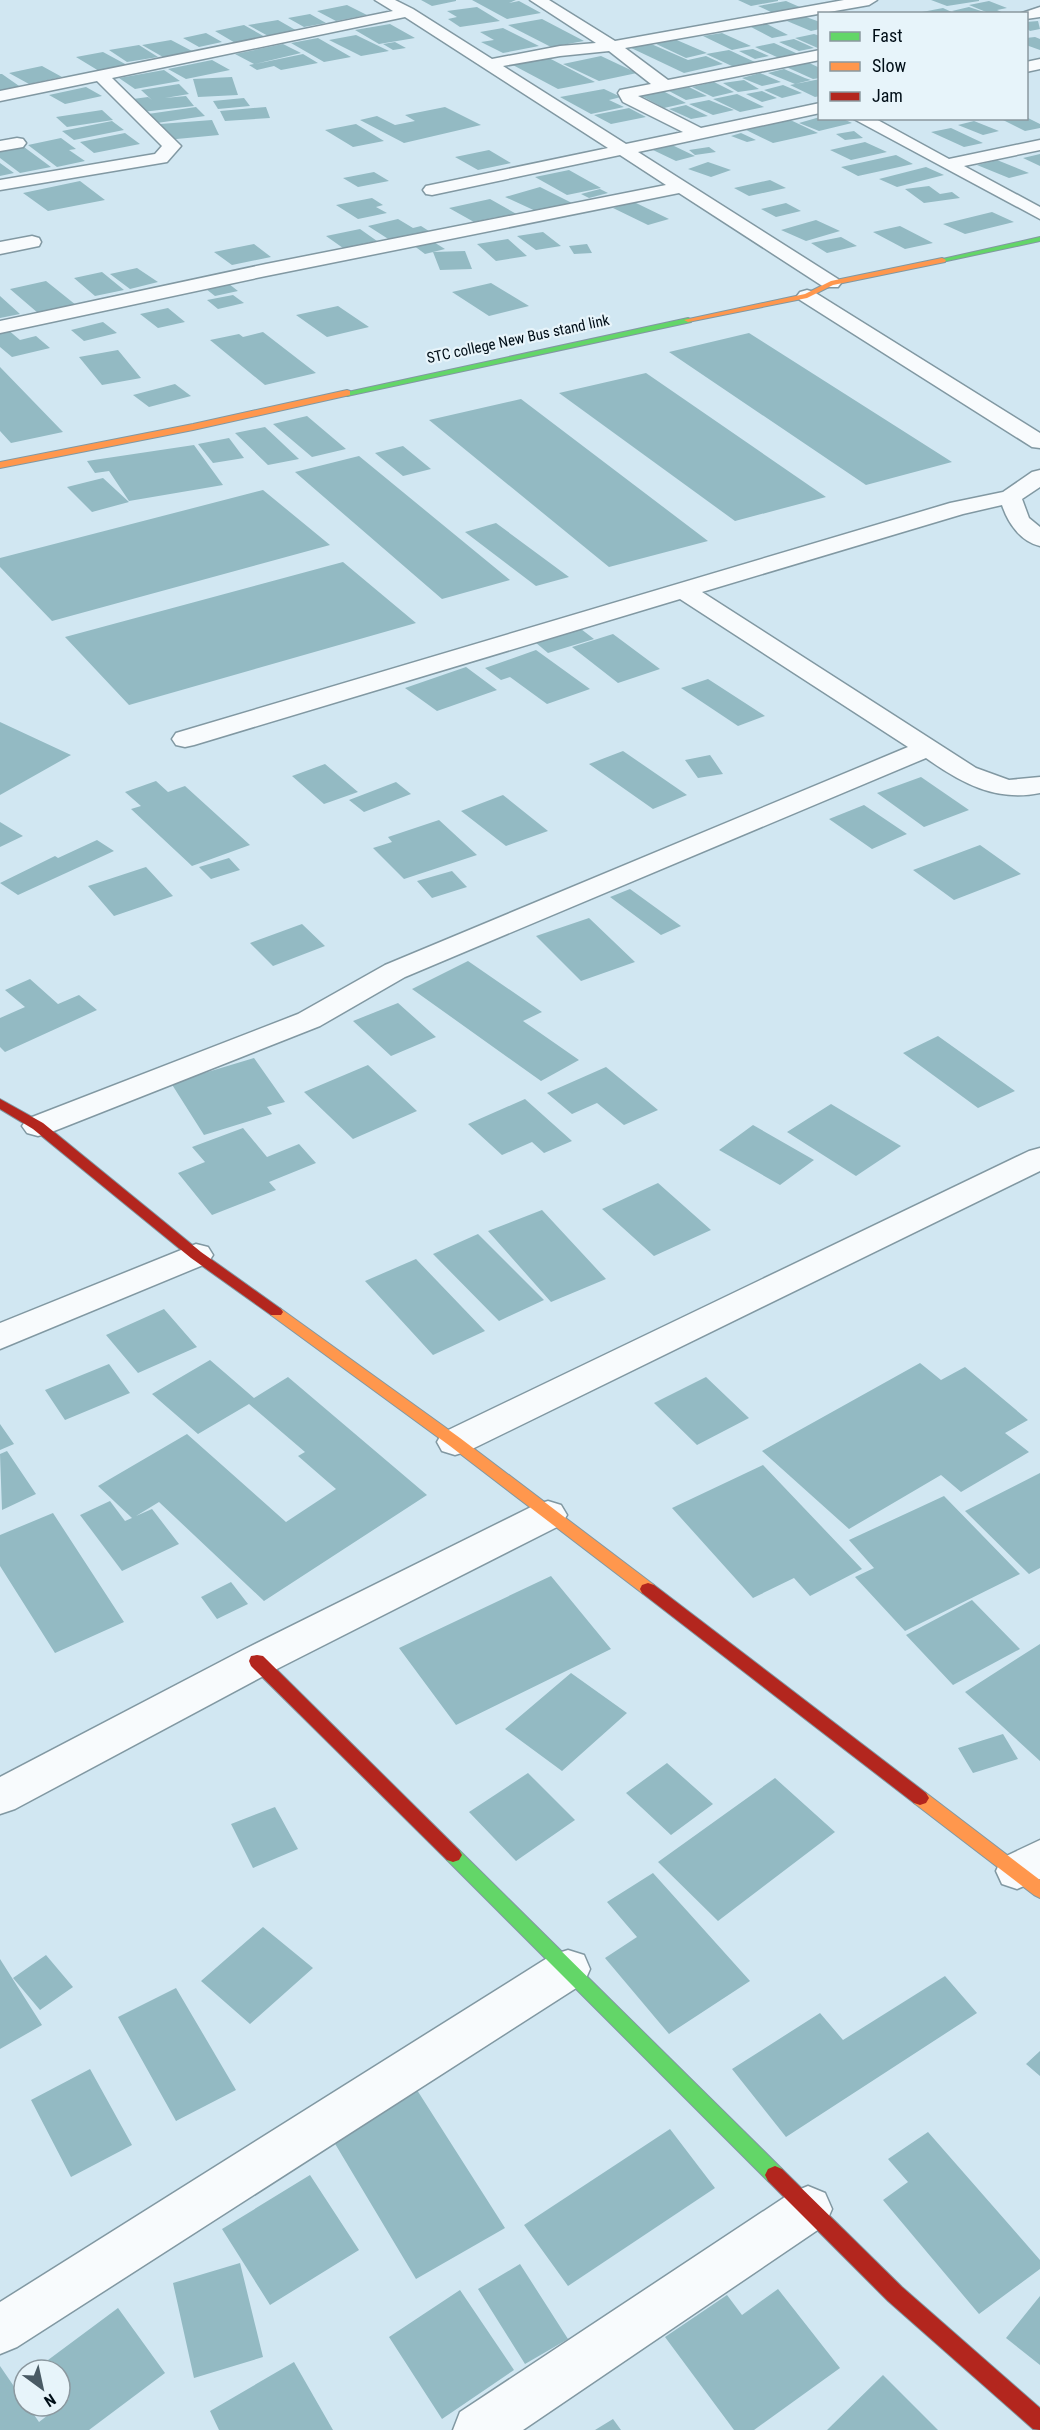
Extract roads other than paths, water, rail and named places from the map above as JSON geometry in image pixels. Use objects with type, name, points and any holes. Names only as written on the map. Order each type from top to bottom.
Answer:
[{"type":"street","points":[[383,0],[408,12],[831,283]]},
{"type":"street","points":[[541,0],[612,46],[665,86]]},
{"type":"street","points":[[488,64],[769,20],[869,0]]},
{"type":"street","points":[[850,2],[871,12]]},
{"type":"street","points":[[738,5],[769,20]]},
{"type":"street","points":[[0,96],[408,12]]},
{"type":"street","points":[[698,133],[629,98],[626,93],[818,56]]},
{"type":"street","points":[[0,185],[161,158],[172,146],[100,75]]},
{"type":"street","points":[[432,190],[818,108]]},
{"type":"street","points":[[864,120],[1040,214]]},
{"type":"street","points":[[949,164],[1040,145]]},
{"type":"street","points":[[0,327],[277,268],[683,187]]},
{"type":"street","name":"STC college New Bus stand link","points":[[1,464],[193,428],[499,359],[807,296],[831,283],[1040,239]]},
{"type":"street","points":[[0,248],[32,242]]},
{"type":"street","points":[[807,296],[851,292],[1040,252]]},
{"type":"street","points":[[807,296],[1040,442]]},
{"type":"street","points":[[185,739],[958,508],[1010,497],[1040,477]]},
{"type":"street","points":[[1010,497],[1019,521],[1040,539]]},
{"type":"street","points":[[683,590],[969,776],[1005,790],[1040,785]]},
{"type":"street","points":[[38,1126],[309,1020],[395,970],[928,748]]},
{"type":"street","points":[[0,1103],[38,1126],[196,1255],[455,1442],[548,1515],[1032,1873]]},
{"type":"street","points":[[455,1442],[1040,1158]]},
{"type":"street","points":[[0,1337],[196,1255]]},
{"type":"street","points":[[0,1797],[257,1661],[548,1515]]},
{"type":"street","points":[[257,1661],[895,2294],[1040,2422]]},
{"type":"street","points":[[0,2330],[568,1969]]},
{"type":"street","points":[[478,2430],[808,2209]]}]
